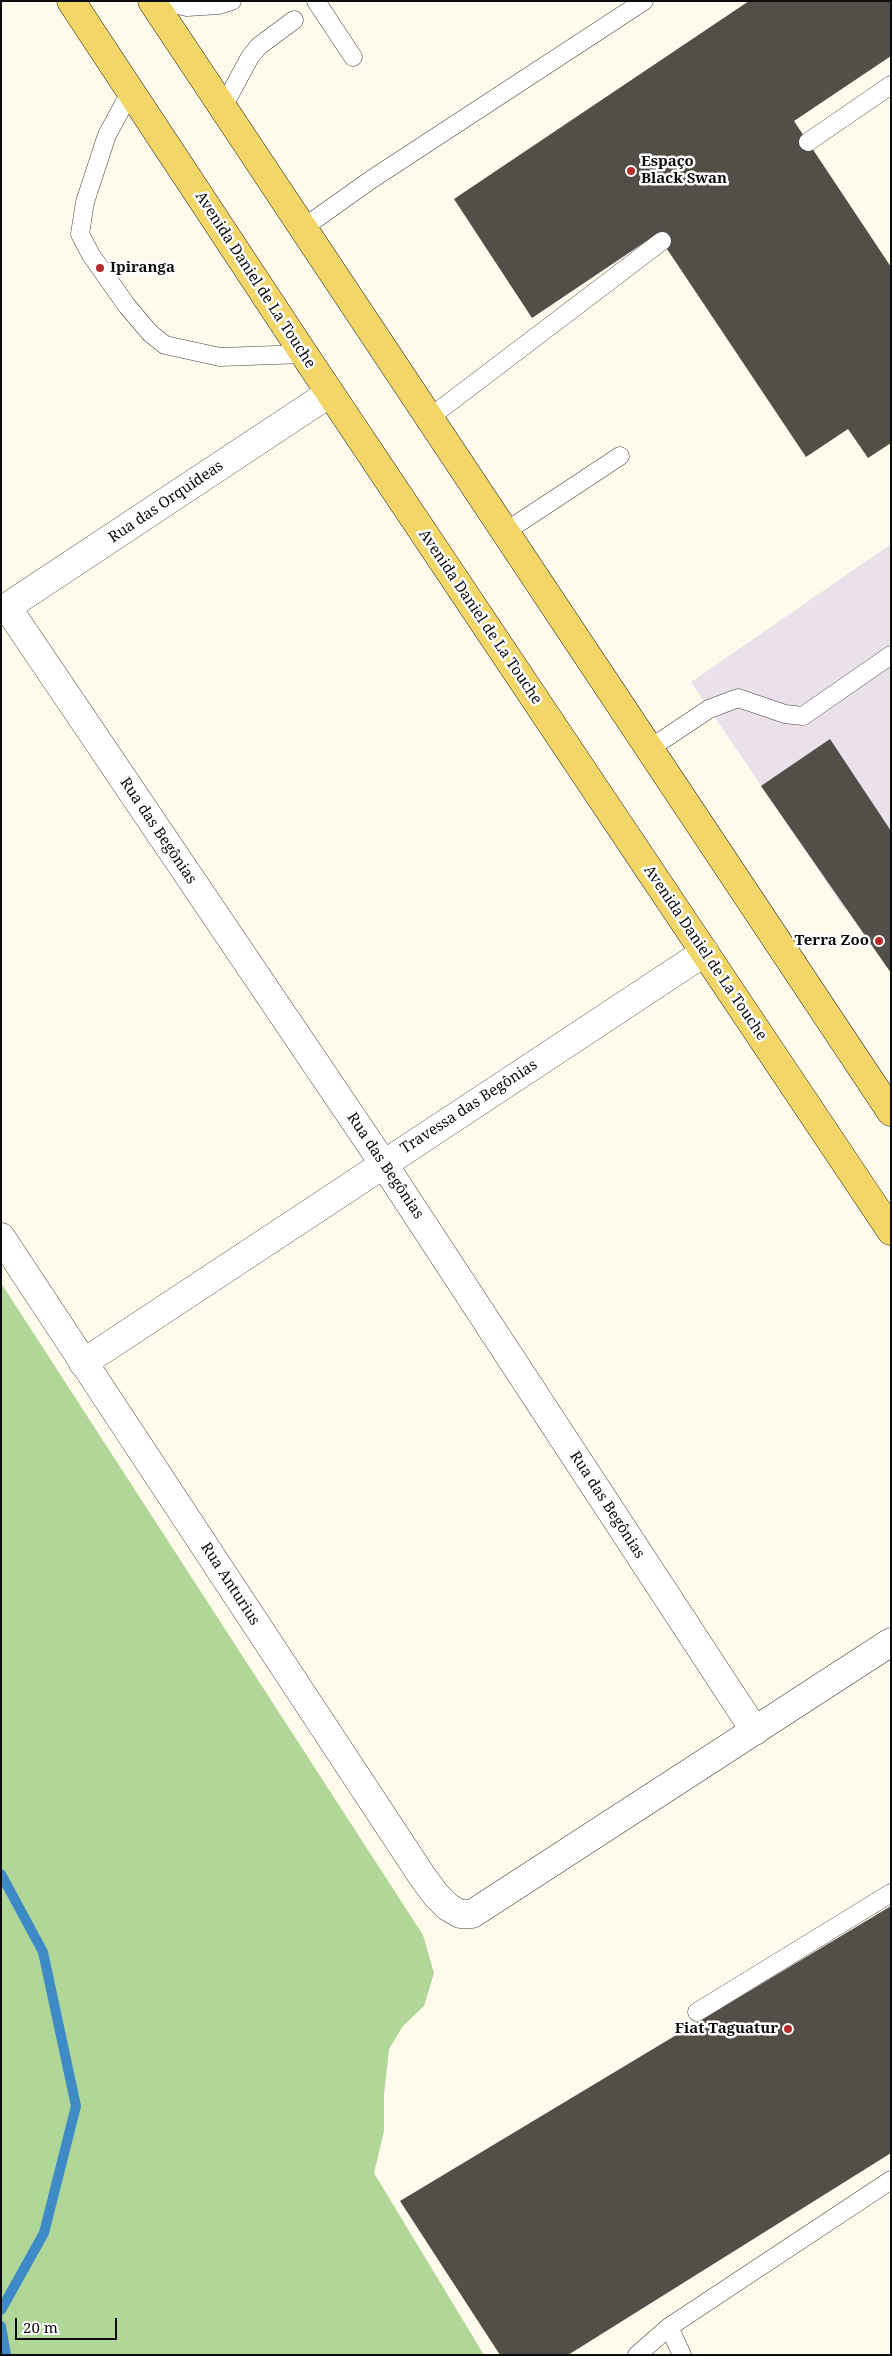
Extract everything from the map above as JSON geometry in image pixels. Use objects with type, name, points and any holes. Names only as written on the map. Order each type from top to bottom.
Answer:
[{"type":"main road","name":"Avenida Daniel de La Touche","points":[[71,1],[304,354],[891,1231]]},
{"type":"main road","points":[[152,1],[891,1112]]},
{"type":"street","name":"Rua das Orquídeas","points":[[4,609],[330,393]]},
{"type":"street","name":"Rua das Begônias","points":[[4,609],[383,1163],[755,1731]]},
{"type":"street","name":"Travessa das Begônias","points":[[83,1362],[705,952]]},
{"type":"street","name":"Rua Anturius","points":[[1,1237],[427,1883],[448,1907],[460,1914],[472,1914],[755,1731]]},
{"type":"street","points":[[755,1731],[891,1642]]},
{"type":"lane","points":[[160,1],[187,7],[219,5],[232,1]]},
{"type":"lane","points":[[316,1],[353,57]]},
{"type":"lane","points":[[303,228],[372,179],[644,1]]},
{"type":"lane","points":[[223,107],[250,57],[260,46],[294,20]]},
{"type":"lane","points":[[808,142],[891,85]]},
{"type":"lane","points":[[131,91],[107,135],[85,202],[80,234],[91,255],[127,306],[150,333],[165,345],[220,357],[304,354]]},
{"type":"lane","points":[[429,418],[662,241]]},
{"type":"lane","points":[[505,532],[620,456]]},
{"type":"lane","points":[[649,749],[709,709],[738,698],[785,714],[803,716],[891,655]]},
{"type":"lane","points":[[697,2012],[891,1893]]},
{"type":"lane","points":[[638,2355],[669,2327],[891,2180]]},
{"type":"lane","points":[[669,2327],[682,2355]]},
{"type":"shaded area","points":[[891,544],[891,878],[845,910],[691,682]]},
{"type":"green space","points":[[1,1283],[423,1935],[434,1973],[424,2006],[403,2026],[389,2049],[384,2095],[384,2131],[374,2173],[484,2355],[1,2355]]},
{"type":"building","points":[[749,1],[891,1],[891,56],[794,121],[891,267],[891,443],[868,458],[848,429],[806,457],[657,234],[532,318],[454,199]]},
{"type":"building","points":[[830,739],[891,831],[891,973],[761,786]]},
{"type":"building","name":"Fiat Taguatur","points":[[891,1906],[891,2153],[568,2355],[500,2355],[400,2201]]},
{"type":"waterway","points":[[1,1874],[43,1952],[76,2106],[44,2233],[1,2310]]},
{"type":"waterway","points":[[1,2326],[6,2355]]},
{"type":"place","name":"Espaço Black Swan","points":[[631,171]]},
{"type":"place","name":"Ipiranga","points":[[100,268]]},
{"type":"place","name":"Terra Zoo","points":[[879,941]]},
{"type":"place","name":"Fiat Taguatur","points":[[788,2029]]}]
